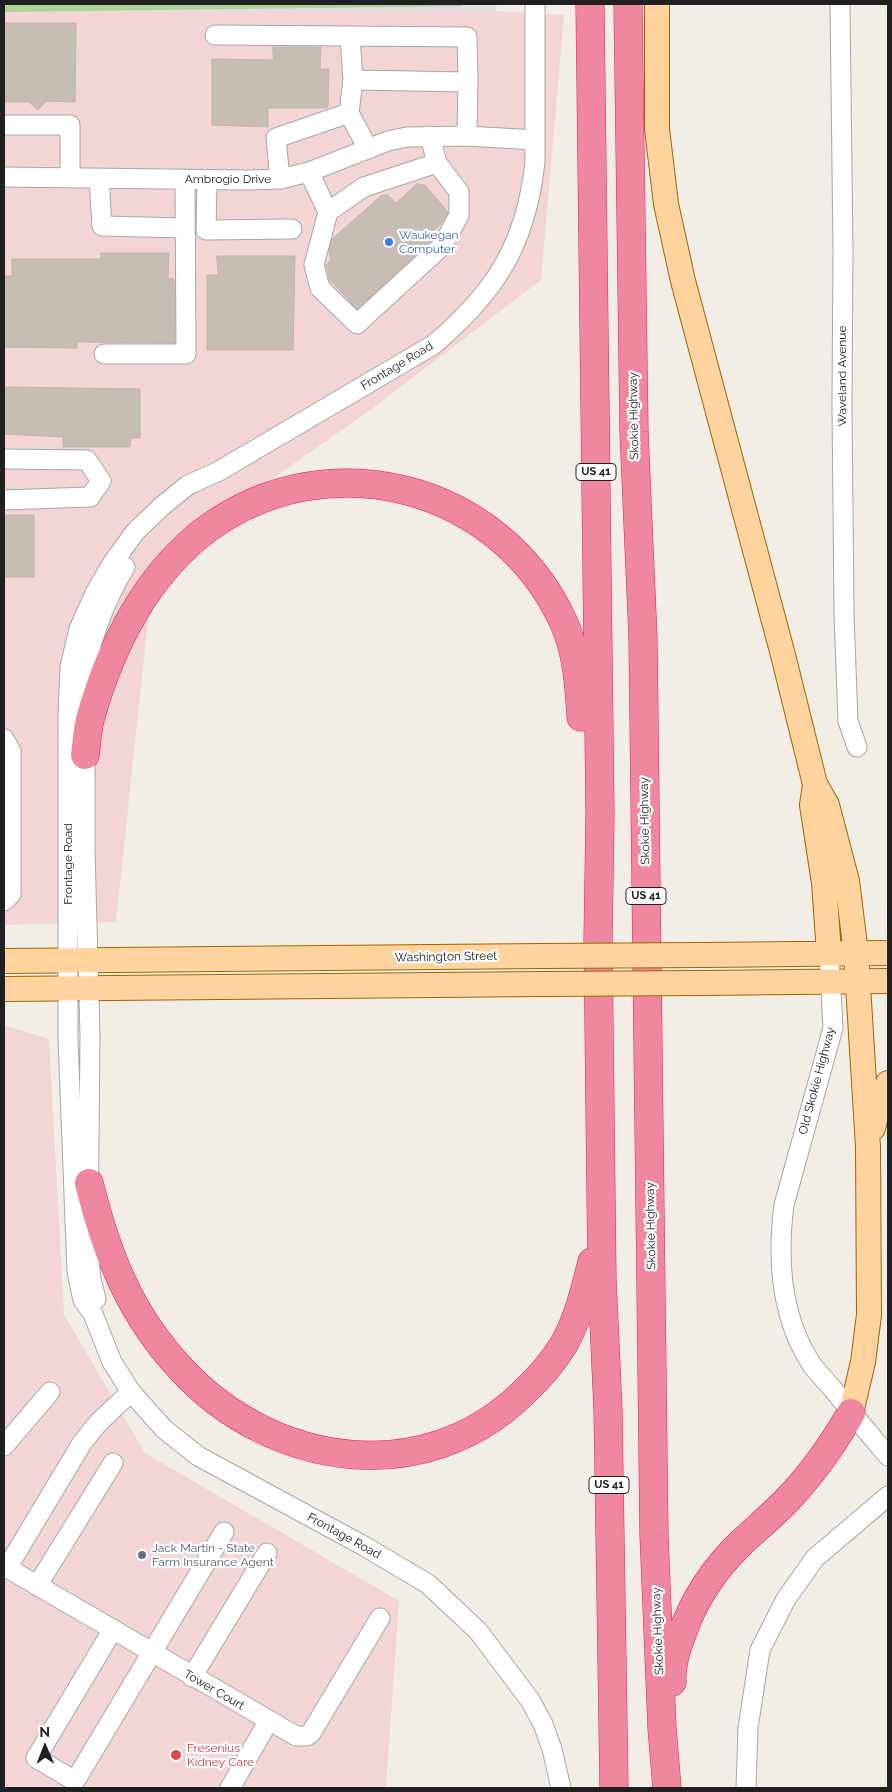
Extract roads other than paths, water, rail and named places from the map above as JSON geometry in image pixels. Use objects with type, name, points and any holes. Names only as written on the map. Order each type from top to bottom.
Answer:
[{"type":"highway","name":"US 41","points":[[590,4],[600,814],[598,940],[602,1279],[608,1410],[614,1788]]},
{"type":"highway","name":"Skokie Highway","points":[[628,4],[634,432],[643,638],[654,1535],[662,1728],[668,1788]]},
{"type":"highway","points":[[85,755],[90,718],[110,657],[127,624],[148,590],[174,559],[208,528],[250,504],[281,492],[313,486],[358,483],[407,490],[438,500],[478,521],[510,546],[532,570],[564,622],[574,654],[579,679],[587,810],[598,940]]},
{"type":"highway","points":[[89,1183],[109,1250],[122,1284],[155,1340],[182,1371],[224,1407],[254,1426],[296,1444],[338,1454],[386,1456],[418,1451],[463,1436],[512,1405],[540,1377],[564,1344],[584,1296],[594,1251],[602,1181]]},
{"type":"highway","points":[[679,1788],[674,1740],[672,1674],[677,1647],[686,1620],[697,1597],[720,1566],[739,1544],[795,1492],[834,1443],[851,1413]]},
{"type":"main road","points":[[657,4],[657,129],[666,204],[683,281],[783,655],[815,784],[827,805],[847,881],[856,953],[868,1147],[869,1315],[863,1362],[851,1413]]},
{"type":"main road","name":"Old Skokie Highway","points":[[815,784],[812,805],[824,882],[829,953]]},
{"type":"main road","name":"Washington Street","points":[[4,961],[888,953]]},
{"type":"main road","points":[[4,989],[888,981]]},
{"type":"main road","points":[[868,1147],[879,1104],[888,1083]]},
{"type":"street","name":"Frontage Road","points":[[535,4],[535,140],[532,187],[527,211],[516,241],[502,270],[482,298],[459,323],[433,345],[219,471],[188,484],[135,532],[112,564],[95,593],[79,629],[70,667],[68,786],[78,988],[68,1049],[76,1272],[83,1300],[93,1314],[112,1362],[131,1392],[164,1429],[198,1456],[364,1546],[428,1584],[478,1631],[530,1700],[543,1724],[552,1750],[561,1788]]},
{"type":"street","name":"Waveland Avenue","points":[[840,4],[844,615],[848,722],[857,746]]},
{"type":"street","points":[[214,35],[467,37],[466,136]]},
{"type":"street","points":[[350,36],[353,80],[349,113],[368,150]]},
{"type":"street","points":[[353,80],[468,82]]},
{"type":"street","points":[[280,179],[276,138],[349,113]]},
{"type":"street","points":[[4,125],[70,124],[70,178]]},
{"type":"street","points":[[309,172],[328,212],[314,265],[320,288],[357,324],[443,245],[459,215],[459,192],[437,163],[430,136]]},
{"type":"street","name":"Ambrogio Drive","points":[[4,177],[207,180],[280,179],[309,172],[388,141],[407,137],[466,136],[535,140]]},
{"type":"street","points":[[328,212],[364,188],[437,163]]},
{"type":"street","points":[[99,178],[102,226],[185,228]]},
{"type":"street","points":[[104,354],[186,354],[185,179]]},
{"type":"street","points":[[207,180],[206,230],[292,229]]},
{"type":"street","points":[[4,459],[87,460],[101,481],[90,497],[4,500]]},
{"type":"street","name":"Frontage Road","points":[[78,960],[85,851],[84,686],[94,635],[113,586],[133,553],[159,524],[204,488],[219,471]]},
{"type":"street","points":[[4,738],[11,751],[11,894],[4,901]]},
{"type":"street","name":"Old Skokie Highway","points":[[829,953],[833,1028],[784,1205],[781,1230],[781,1263],[785,1296],[797,1336],[812,1365],[888,1456]]},
{"type":"street","name":"Frontage Road","points":[[78,988],[90,1035],[88,1246],[91,1279],[97,1304],[93,1314]]},
{"type":"street","points":[[4,1446],[50,1392]]},
{"type":"street","points":[[6,1567],[82,1443],[98,1423],[131,1392]]},
{"type":"street","points":[[37,1586],[113,1463]]},
{"type":"street","points":[[746,1788],[748,1728],[760,1650],[786,1599],[815,1558],[888,1496]]},
{"type":"street","points":[[112,1630],[36,1758],[75,1781],[224,1532]]},
{"type":"street","points":[[192,1677],[268,1553]]},
{"type":"street","name":"Tower Court","points":[[6,1567],[268,1722],[296,1736],[307,1736],[311,1733],[380,1618]]},
{"type":"street","points":[[230,1788],[268,1722]]},
{"type":"place","name":"Waukegan Computer","points":[[389,242]]},
{"type":"place","name":"Jack Martin - State Farm Insurance Agent","points":[[142,1555]]},
{"type":"place","name":"Fresenius Kidney Care","points":[[176,1755]]}]
